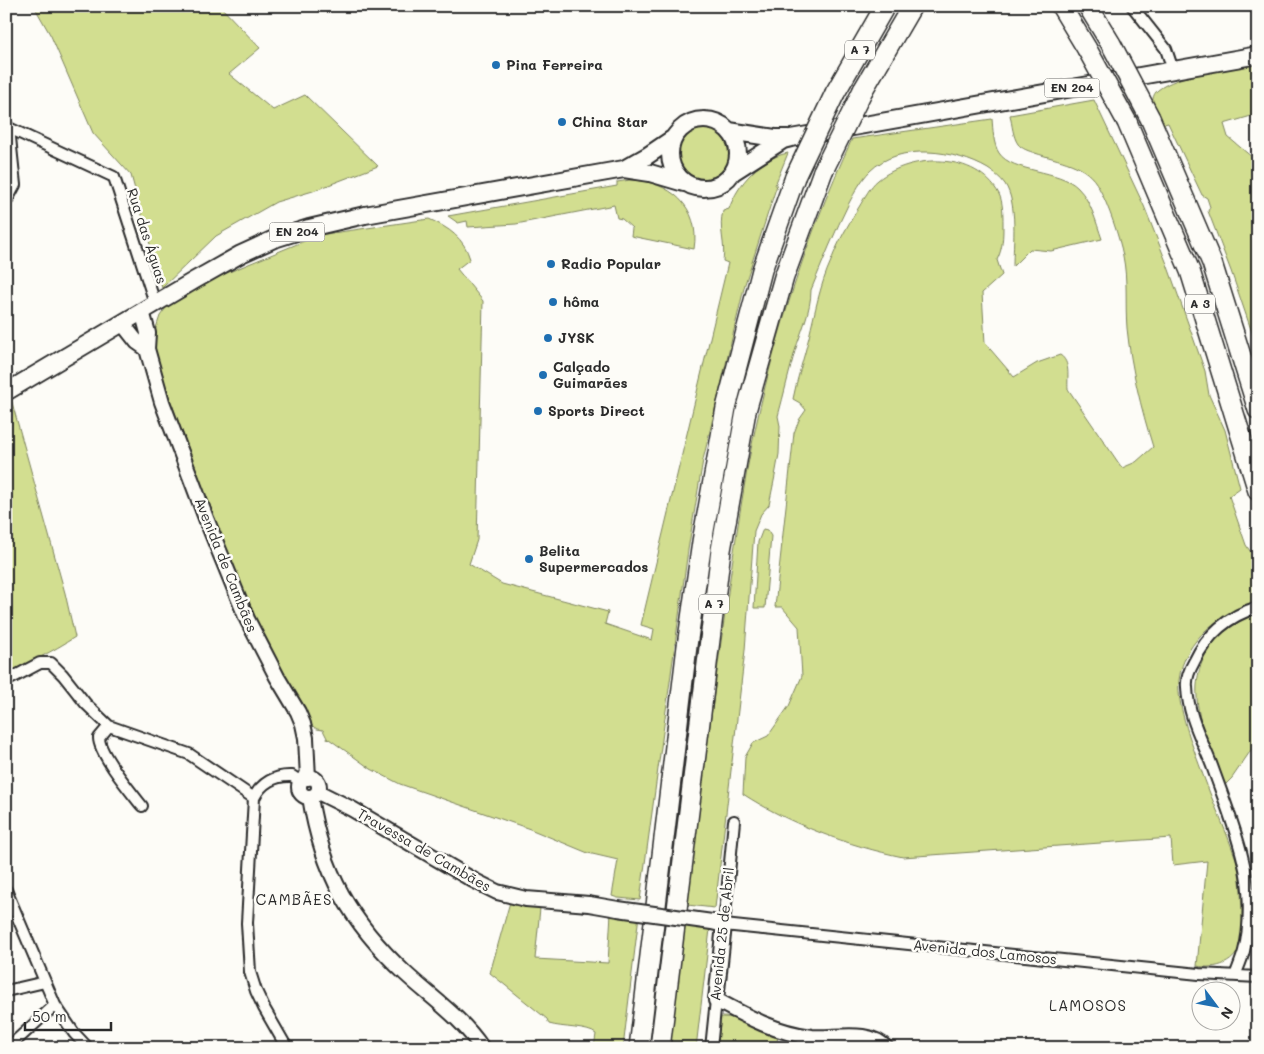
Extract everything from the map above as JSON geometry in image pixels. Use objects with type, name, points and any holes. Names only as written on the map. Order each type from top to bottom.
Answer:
[{"type":"highway","name":"A 7","points":[[639,1048],[689,636],[702,542],[726,408],[762,270],[795,176],[835,94],[885,6]]},
{"type":"highway","name":"A 7","points":[[660,1048],[721,550],[745,420],[784,277],[823,171],[863,90],[912,6]]},
{"type":"highway","name":"A 3","points":[[1061,6],[1127,122],[1190,271],[1258,491]]},
{"type":"highway","name":"A 3","points":[[1088,6],[1111,44],[1150,118],[1212,263],[1258,410]]},
{"type":"main road","name":"EN 204","points":[[684,183],[699,189],[719,185],[728,179],[733,172],[783,140],[791,138],[1258,55]]},
{"type":"main road","name":"EN 204","points":[[672,140],[680,129],[696,120],[714,121],[729,131],[775,138],[791,138]]},
{"type":"main road","points":[[729,131],[735,139],[738,149],[738,159],[733,172]]},
{"type":"main road","points":[[624,169],[672,140]]},
{"type":"main road","points":[[672,140],[669,149],[669,160],[672,169],[684,183]]},
{"type":"main road","name":"EN 204","points":[[6,392],[148,307],[241,254],[274,239],[309,228],[365,215],[624,169]]},
{"type":"main road","points":[[624,169],[650,173],[684,183]]},
{"type":"street","points":[[1132,6],[1166,49],[1173,70]]},
{"type":"street","points":[[6,202],[15,185],[8,126]]},
{"type":"street","name":"Rua das Águas","points":[[8,126],[114,177],[148,307]]},
{"type":"street","name":"Avenida de Cambães","points":[[148,307],[147,349],[166,411],[247,619],[304,724],[306,738],[304,780]]},
{"type":"street","name":"Avenida de Cambães","points":[[122,323],[137,342],[147,349]]},
{"type":"street","points":[[1235,976],[1244,949],[1248,881],[1244,860],[1189,709],[1186,685],[1190,670],[1199,651],[1212,634],[1225,622],[1243,611],[1258,606]]},
{"type":"street","points":[[6,681],[40,663],[51,663],[86,704],[108,726],[189,754],[254,798]]},
{"type":"street","points":[[108,726],[100,738],[100,744],[108,759],[142,806]]},
{"type":"street","points":[[287,1048],[256,991],[250,972],[247,922],[254,798],[260,787],[266,782],[277,777],[292,776],[304,780],[314,779],[318,783],[314,795],[314,823],[322,853],[340,893],[352,911],[384,952],[465,1026],[482,1048]]},
{"type":"street","name":"Travessa de Cambães","points":[[314,795],[352,809],[473,880],[498,892],[526,899],[589,904],[718,923]]},
{"type":"street","name":"Avenida 25 de Abril","points":[[711,1048],[716,1000],[718,923],[734,821]]},
{"type":"street","points":[[6,890],[55,1005],[74,1033],[88,1048]]},
{"type":"street","name":"Avenida dos Lamosos","points":[[718,923],[1199,974],[1258,978]]},
{"type":"street","points":[[6,991],[45,982]]},
{"type":"street","points":[[716,1000],[772,1028],[813,1037],[856,1036],[871,1038],[881,1042],[886,1048]]},
{"type":"street","points":[[8,1048],[55,1005]]},
{"type":"green space","points":[[34,6],[220,6],[260,48],[229,74],[273,110],[305,95],[378,166],[313,191],[276,202],[216,236],[162,288],[131,175],[93,133],[51,36]]},
{"type":"green space","points":[[1258,61],[1258,114],[1224,124],[1228,137],[1253,158],[1258,169],[1258,350],[1208,211],[1210,207],[1207,198],[1202,195],[1168,123],[1164,124],[1152,104],[1156,92],[1178,80],[1205,72]]},
{"type":"green space","points":[[1094,100],[1144,206],[1167,264],[1205,371],[1209,395],[1225,430],[1240,488],[1229,496],[1246,545],[1250,551],[1258,556],[1258,601],[1231,612],[1207,629],[1188,652],[1182,665],[1179,680],[1180,702],[1186,728],[1236,859],[1240,879],[1242,931],[1239,949],[1230,960],[1211,967],[1197,966],[1207,861],[1173,865],[1171,838],[903,857],[862,847],[820,833],[780,815],[743,794],[745,757],[753,743],[768,736],[789,706],[802,676],[799,627],[782,607],[775,607],[794,433],[799,420],[806,410],[793,399],[827,270],[847,227],[867,193],[878,180],[892,171],[908,165],[925,161],[943,161],[960,164],[975,170],[989,180],[999,194],[1002,204],[1003,238],[997,260],[1002,275],[982,293],[985,343],[1014,377],[1037,363],[1060,355],[1066,362],[1068,370],[1068,389],[1122,468],[1136,462],[1153,447],[1131,358],[1127,328],[1123,256],[1106,203],[1094,180],[1080,168],[1028,151],[1020,146],[1015,138],[1010,115]]},
{"type":"green space","points":[[992,119],[994,141],[999,153],[1014,164],[1060,177],[1078,188],[1090,205],[1102,239],[1051,251],[1030,249],[1013,266],[1013,213],[1009,192],[1005,184],[993,172],[975,162],[960,157],[928,152],[896,156],[882,162],[870,171],[858,186],[839,224],[811,290],[808,313],[795,351],[778,416],[780,426],[779,454],[769,505],[761,514],[754,531],[745,650],[715,908],[687,905],[721,642],[747,470],[765,385],[789,302],[818,219],[852,139]]},
{"type":"green space","points":[[703,127],[713,129],[722,135],[728,144],[730,154],[728,164],[722,173],[713,179],[703,181],[693,179],[684,173],[678,164],[676,154],[678,144],[684,135],[693,129]]},
{"type":"green space","points":[[788,153],[775,185],[777,185],[745,284],[703,460],[688,550],[640,900],[618,898],[612,896],[618,860],[588,853],[530,829],[400,784],[371,769],[328,740],[323,730],[311,725],[248,608],[158,367],[154,353],[153,337],[160,316],[168,305],[222,275],[319,235],[429,219],[443,226],[460,239],[464,245],[470,259],[457,269],[483,301],[477,540],[469,564],[502,584],[608,612],[605,624],[652,640],[654,629],[641,625],[728,263],[723,261],[724,248],[721,224],[723,211],[729,209],[738,190],[752,173],[769,160]]},
{"type":"green space","points":[[630,180],[658,185],[680,199],[693,221],[695,234],[694,249],[631,236],[632,228],[622,219],[617,218],[614,205],[516,224],[468,227],[467,221],[458,223],[448,216],[617,186],[617,182]]},
{"type":"green space","points":[[11,399],[65,593],[75,637],[6,675],[6,402]]},
{"type":"green space","points":[[763,529],[767,530],[771,536],[765,608],[754,608],[758,542]]},
{"type":"green space","points":[[1258,613],[1258,740],[1232,778],[1225,785],[1204,735],[1198,710],[1197,687],[1201,665],[1212,645],[1230,628]]},
{"type":"green space","points":[[510,902],[540,908],[535,959],[608,963],[611,913],[639,915],[623,1048],[594,1048],[596,1034],[581,1029],[549,1024],[547,1019],[490,973]]},
{"type":"green space","points":[[685,924],[710,929],[696,1048],[670,1048]]},
{"type":"green space","points":[[721,1017],[743,1021],[778,1036],[776,1048],[717,1048]]},
{"type":"green space","points":[[794,1039],[863,1042],[879,1048],[852,1045],[845,1048],[792,1048]]},
{"type":"place","name":"Pina Ferreira","points":[[496,65]]},
{"type":"place","name":"China Star","points":[[562,122]]},
{"type":"place","name":"Radio Popular","points":[[551,264]]},
{"type":"place","name":"hôma","points":[[553,302]]},
{"type":"place","name":"JYSK","points":[[548,338]]},
{"type":"place","name":"Calçado Guimarães","points":[[543,375]]},
{"type":"place","name":"Sports Direct","points":[[538,411]]},
{"type":"place","name":"Belita Supermercados","points":[[529,559]]},
{"type":"district","name":"CAMBÃES","points":[[294,900]]},
{"type":"district","name":"LAMOSOS","points":[[1088,1006]]}]
